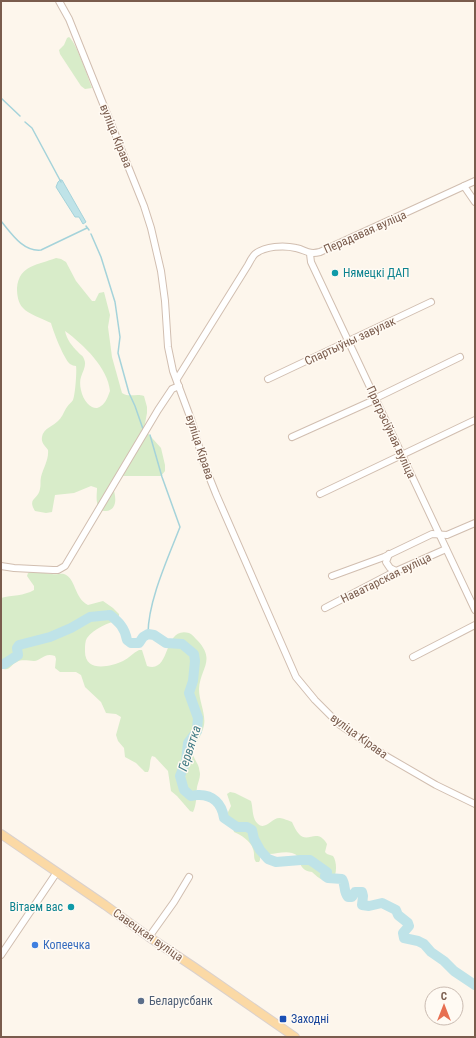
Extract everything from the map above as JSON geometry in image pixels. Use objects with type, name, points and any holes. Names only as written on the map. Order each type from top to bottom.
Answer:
[{"type":"main road","name":"Савецкая вуліца","points":[[1,834],[149,938],[194,967],[295,1037]]},
{"type":"street","name":"вуліца Кірава","points":[[59,1],[69,19],[144,206],[151,228],[165,301],[171,364],[204,464],[296,677],[315,700],[340,725],[386,756],[436,785],[475,804]]},
{"type":"street","name":"Перадавая вуліца","points":[[1,566],[21,569],[53,570],[58,570],[65,566],[158,410],[178,382],[254,255],[267,248],[287,246],[300,249],[310,254],[320,252],[475,181]]},
{"type":"street","points":[[464,186],[475,202]]},
{"type":"street","name":"Прагрэсіўная вуліца","points":[[310,254],[311,262],[475,610]]},
{"type":"street","name":"Спартыўны завулак","points":[[268,379],[431,302]]},
{"type":"street","points":[[292,437],[372,402],[375,399],[460,357]]},
{"type":"street","points":[[320,494],[475,420]]},
{"type":"street","name":"Наватарская вуліца","points":[[332,576],[389,554],[432,534],[447,535],[475,523]]},
{"type":"street","name":"Наватарская вуліца","points":[[325,608],[396,571],[446,549]]},
{"type":"street","points":[[389,554],[386,560],[388,565],[396,571]]},
{"type":"street","points":[[413,657],[475,625]]},
{"type":"street","points":[[1,955],[57,872]]},
{"type":"street","points":[[149,938],[189,877]]},
{"type":"green space","points":[[69,37],[78,52],[92,88],[85,89],[81,86],[60,54],[59,50]]},
{"type":"green space","points":[[56,258],[66,262],[76,281],[92,301],[95,301],[99,293],[104,292],[110,315],[108,327],[112,357],[122,393],[144,396],[147,413],[144,429],[161,448],[165,465],[165,471],[161,476],[120,476],[113,488],[115,502],[113,508],[106,511],[101,510],[98,507],[97,488],[91,486],[74,493],[55,495],[52,512],[46,513],[35,511],[32,504],[39,493],[41,477],[48,457],[48,450],[42,441],[42,437],[46,429],[62,417],[67,407],[73,400],[76,366],[70,364],[65,357],[51,323],[32,314],[21,306],[18,299],[17,288],[21,275],[25,270]],"holes":[[[65,331],[94,357],[100,365],[108,382],[110,391],[107,399],[103,405],[98,408],[94,408],[89,405],[82,394],[80,381],[85,361],[70,343]]]},
{"type":"green space","points":[[33,571],[64,574],[68,576],[83,602],[88,605],[103,601],[119,614],[119,620],[106,624],[97,629],[86,639],[86,657],[93,665],[105,666],[118,663],[139,650],[142,650],[147,666],[155,667],[164,657],[170,642],[180,633],[191,634],[203,648],[206,654],[206,665],[199,689],[204,721],[202,733],[192,750],[200,774],[196,803],[193,812],[190,811],[171,791],[168,771],[155,757],[152,756],[149,770],[148,772],[145,772],[136,763],[125,757],[124,748],[118,741],[116,735],[121,717],[116,714],[106,713],[101,702],[85,687],[81,675],[76,672],[60,672],[55,668],[55,656],[51,655],[45,656],[36,661],[19,661],[8,669],[1,668],[1,598],[34,590],[34,586],[27,576],[28,573]]},
{"type":"green space","points":[[230,792],[251,801],[255,821],[260,825],[266,825],[277,818],[281,818],[292,822],[302,837],[316,836],[323,839],[327,844],[325,852],[333,856],[335,860],[335,875],[331,878],[323,880],[312,872],[303,869],[296,855],[286,852],[269,854],[262,846],[260,848],[260,860],[259,862],[256,862],[252,846],[243,837],[234,832],[233,827],[226,816],[231,806],[227,794]]},
{"type":"water","points":[[60,180],[62,180],[86,222],[83,224],[79,217],[75,217],[56,187]]},
{"type":"waterway","points":[[1,98],[20,116]]},
{"type":"waterway","points":[[25,122],[32,128],[61,182]]},
{"type":"waterway","points":[[1,221],[18,241],[35,250],[41,250],[87,228]]},
{"type":"waterway","points":[[86,226],[89,230]]},
{"type":"waterway","points":[[91,234],[101,257],[115,302],[120,337],[118,353],[129,393],[143,429]]},
{"type":"waterway","points":[[148,634],[151,608],[155,594],[180,527],[162,477],[150,435]]},
{"type":"waterway","name":"Гервятка","points":[[1,664],[4,664],[18,655],[17,648],[19,645],[50,637],[71,628],[90,617],[110,615],[121,626],[125,632],[127,640],[131,643],[139,643],[143,637],[148,634],[154,635],[166,643],[182,644],[194,654],[195,661],[193,681],[189,693],[198,718],[197,731],[188,743],[186,761],[180,776],[184,790],[191,796],[203,795],[212,798],[219,804],[224,818],[237,827],[247,827],[252,830],[254,839],[260,850],[268,859],[276,862],[310,860],[327,872],[325,876],[328,878],[342,879],[348,897],[352,897],[355,892],[362,892],[362,905],[369,906],[382,903],[396,910],[398,915],[408,923],[409,926],[403,933],[404,938],[424,944],[431,952],[444,961],[454,971],[475,985]]},
{"type":"place","name":"Нямецкі ДАП","points":[[335,273]]},
{"type":"place","name":"Вітаем вас","points":[[71,907]]},
{"type":"place","name":"Копеечка","points":[[35,945]]},
{"type":"place","name":"Беларусбанк","points":[[141,1001]]},
{"type":"place","name":"Заходні","points":[[283,1019]]}]
